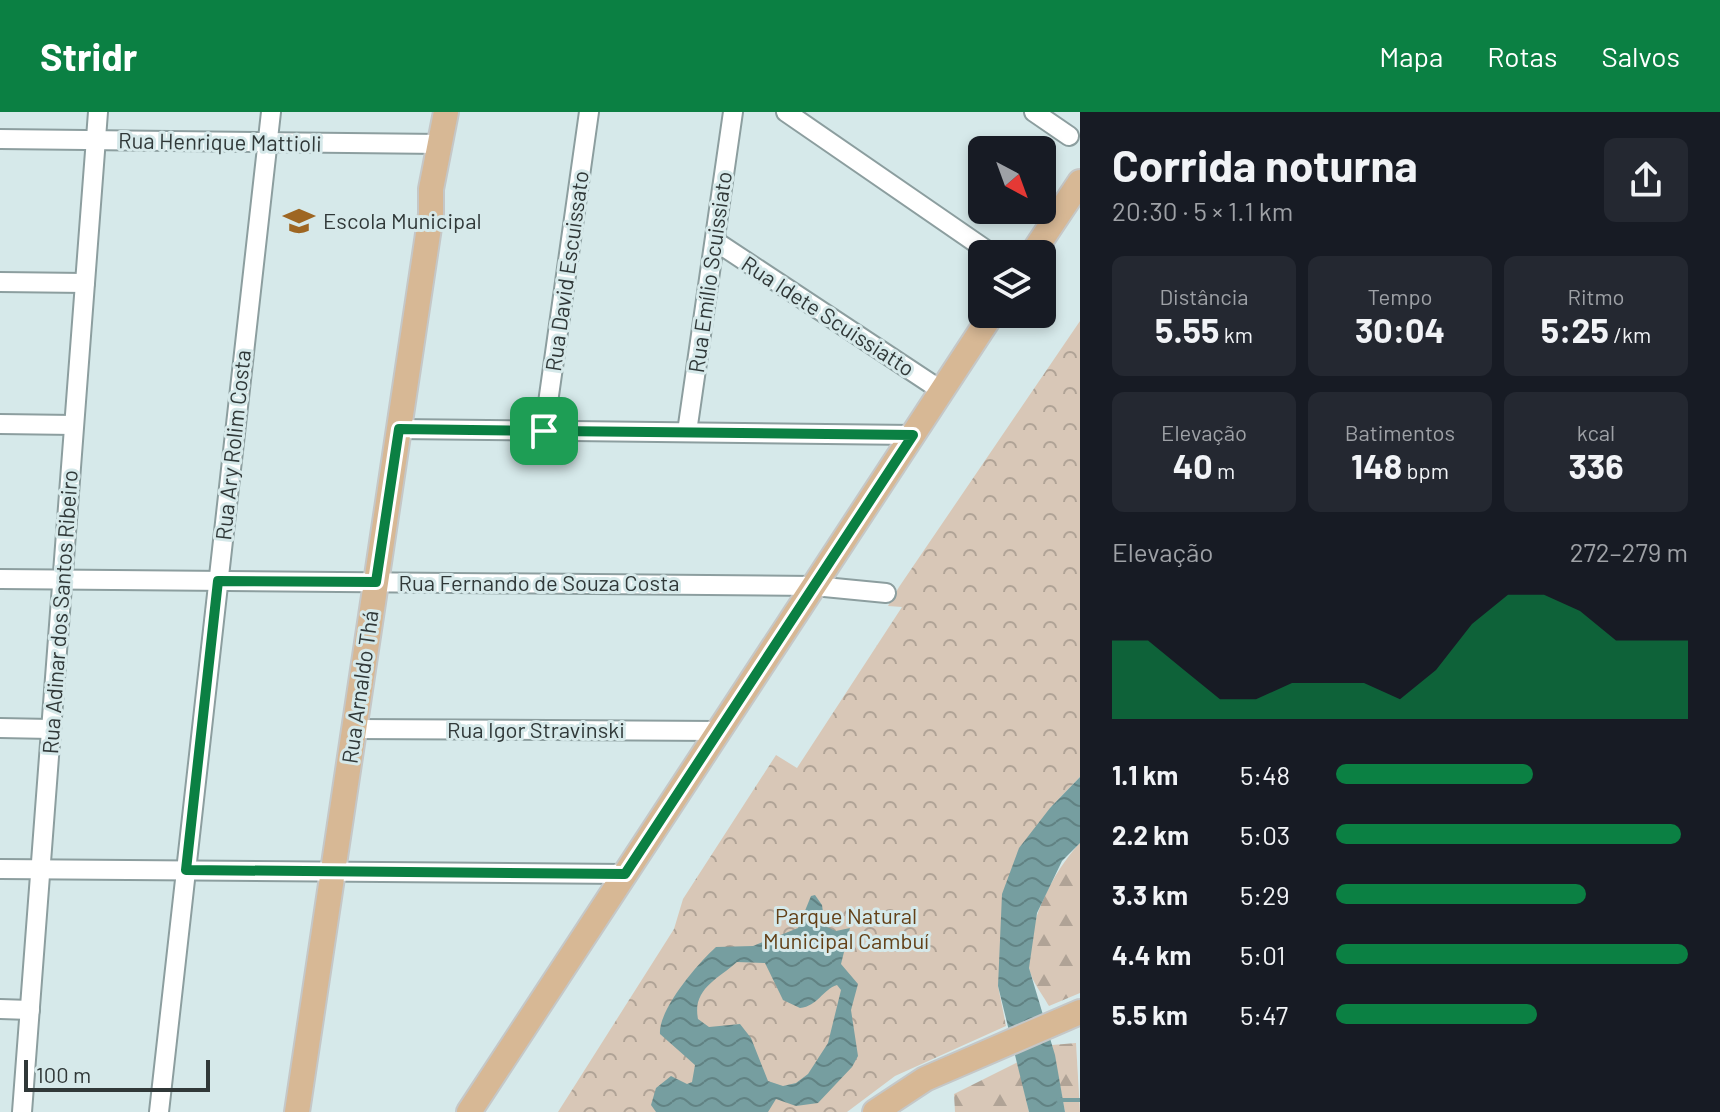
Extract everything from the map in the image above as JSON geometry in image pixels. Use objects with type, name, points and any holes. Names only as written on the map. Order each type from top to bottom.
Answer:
[{"type":"main road","name":"Rua Arnaldo Thá","points":[[297,1112],[431,214],[443,168],[441,144],[446,112]]},
{"type":"main road","points":[[1041,240],[1080,182]]},
{"type":"main road","points":[[471,1111],[983,328]]},
{"type":"main road","points":[[875,1112],[925,1079],[1077,1013]]},
{"type":"street","name":"Rua Adinar dos Santos Ribeiro","points":[[22,1112],[98,112]]},
{"type":"street","name":"Rua Ary Rolim Costa","points":[[159,1112],[271,112]]},
{"type":"street","name":"Rua David Escuissato","points":[[544,431],[589,112]]},
{"type":"street","name":"Rua Emílio Scuissiato","points":[[687,432],[733,112]]},
{"type":"street","points":[[786,112],[972,240]]},
{"type":"street","points":[[1034,112],[1069,136]]},
{"type":"street","name":"Rua Henrique Mattioli","points":[[0,139],[441,144]]},
{"type":"street","name":"Rua Idete Scuissiatto","points":[[715,241],[942,391]]},
{"type":"street","points":[[0,282],[85,283]]},
{"type":"street","points":[[0,424],[74,425]]},
{"type":"street","points":[[399,429],[913,435]]},
{"type":"street","name":"Rua Fernando de Souza Costa","points":[[0,579],[814,586],[886,593]]},
{"type":"street","points":[[0,728],[51,729]]},
{"type":"street","name":"Rua Igor Stravinski","points":[[354,729],[718,731]]},
{"type":"street","points":[[0,869],[625,874]]},
{"type":"street","points":[[0,1009],[30,1010]]},
{"type":"green space","name":"Parque Natural Municipal Cambuí","points":[[1080,321],[1080,777],[1050,808],[998,986],[1006,1026],[895,1076],[847,1112],[558,1112],[674,929],[683,899],[776,755],[797,768],[902,607],[888,606],[899,587]]},
{"type":"green space","points":[[1080,843],[1080,993],[1049,1006],[1030,972],[1031,935],[1051,884]]},
{"type":"green space","points":[[1076,1043],[1080,1112],[1065,1112],[1052,1045]]},
{"type":"green space","points":[[1018,1062],[1029,1112],[955,1112],[954,1094]]},
{"type":"water","points":[[1080,777],[1080,843],[1062,861],[1037,913],[1029,968],[1055,1055],[1065,1112],[1029,1112],[998,986],[1002,894],[1019,848],[1050,808]]},
{"type":"water","points":[[815,895],[822,905],[825,926],[836,931],[850,928],[841,964],[858,984],[851,1010],[858,1056],[852,1067],[818,1103],[796,1106],[776,1099],[768,1112],[656,1112],[651,1105],[656,1088],[671,1076],[687,1084],[692,1082],[695,1065],[660,1034],[665,1013],[680,988],[716,947],[753,946],[798,928],[811,896]],"holes":[[[737,962],[765,963],[783,1000],[800,1008],[811,1004],[837,985],[841,990],[828,1043],[808,1074],[796,1083],[783,1086],[768,1081],[751,1038],[740,1024],[709,1027],[698,1019],[699,1000],[715,980]]]},
{"type":"waterway","points":[[1058,1100],[1080,1100]]},
{"type":"place","name":"Escola Municipal","points":[[299,221]]},
{"type":"route","points":[[399,429],[544,431],[913,435],[625,874],[186,870],[218,581],[376,582],[399,429]]}]
